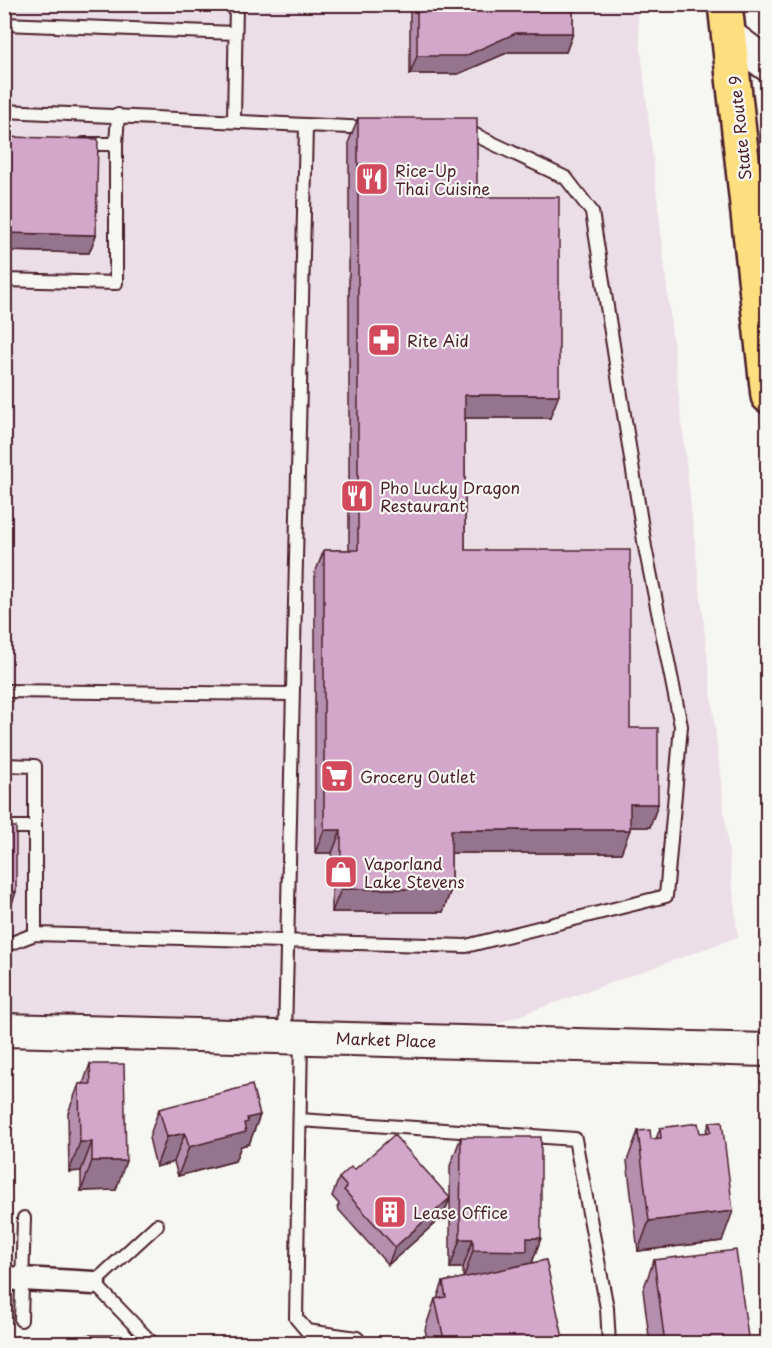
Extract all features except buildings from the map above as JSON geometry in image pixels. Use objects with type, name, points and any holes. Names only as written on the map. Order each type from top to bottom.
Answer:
[{"type":"main road","name":"State Route 9","points":[[727,20],[759,223],[768,396]]},
{"type":"street","points":[[727,20],[768,65]]},
{"type":"street","name":"Market Place","points":[[4,1030],[768,1050]]},
{"type":"street","points":[[13,1278],[94,1283]]},
{"type":"lane","points":[[234,120],[236,4]]},
{"type":"lane","points":[[4,24],[236,33]]},
{"type":"lane","points":[[4,111],[234,120],[387,129]]},
{"type":"lane","points":[[4,280],[116,282],[118,115]]},
{"type":"lane","points":[[306,126],[286,942],[300,1120],[296,1318],[307,1331],[357,1338],[362,1344]]},
{"type":"lane","points":[[4,946],[35,934],[466,946],[666,896],[681,726],[645,547],[592,212],[566,178],[469,132],[445,131]]},
{"type":"lane","points":[[76,144],[116,144]]},
{"type":"lane","points":[[4,691],[292,694]]},
{"type":"lane","points":[[4,765],[35,766],[35,934]]},
{"type":"lane","points":[[4,826],[35,826]]},
{"type":"lane","points":[[300,1120],[574,1139],[607,1308],[609,1344]]},
{"type":"lane","points":[[21,1320],[13,1278],[24,1218]]},
{"type":"lane","points":[[150,1341],[94,1283],[157,1225]]},
{"type":"shaded area","points":[[5,5],[636,5],[738,937],[449,1041],[5,1030]]},
{"type":"place","name":"Rice-Up Thai Cuisine","points":[[372,179]]},
{"type":"place","name":"Rite Aid","points":[[384,340]]},
{"type":"place","name":"Pho Lucky Dragon Restaurant","points":[[357,496]]},
{"type":"place","name":"Grocery Outlet","points":[[337,776]]},
{"type":"place","name":"Vaporland Lake Stevens","points":[[341,872]]},
{"type":"place","name":"Lease Office","points":[[390,1212]]}]
